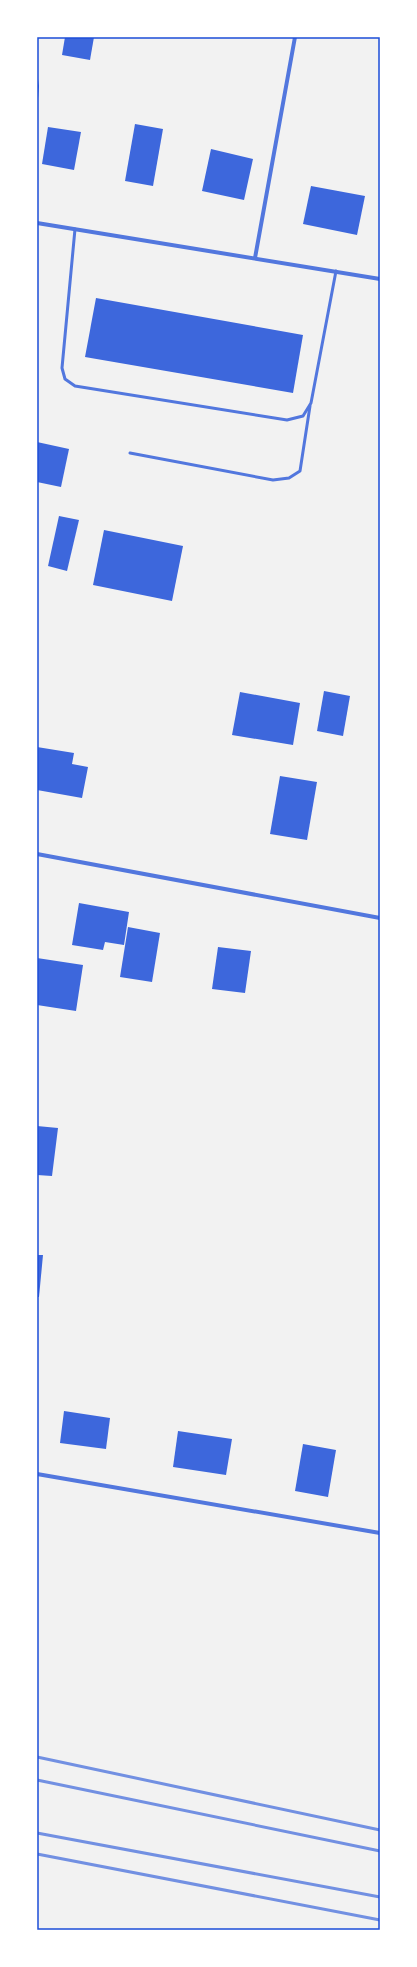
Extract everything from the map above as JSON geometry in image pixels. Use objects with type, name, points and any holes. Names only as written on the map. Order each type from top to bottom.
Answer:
[{"type":"street","points":[[255,258],[295,37]]},
{"type":"street","points":[[37,223],[380,278]]},
{"type":"street","points":[[37,854],[380,918]]},
{"type":"street","points":[[37,1474],[380,1533]]},
{"type":"lane","points":[[75,229],[62,368],[65,380],[75,386],[287,420],[303,416],[311,403]]},
{"type":"lane","points":[[130,453],[273,480],[289,478],[300,471],[311,403],[336,271]]},
{"type":"building","points":[[65,37],[94,37],[90,60],[62,55]]},
{"type":"building","points":[[38,79],[39,86],[37,99]]},
{"type":"building","points":[[135,124],[163,129],[153,186],[125,181]]},
{"type":"building","points":[[48,127],[81,132],[74,170],[42,164]]},
{"type":"building","points":[[211,149],[253,159],[244,200],[202,191]]},
{"type":"building","points":[[311,186],[365,196],[357,235],[303,224]]},
{"type":"building","points":[[96,298],[303,335],[293,393],[85,357]]},
{"type":"building","points":[[37,442],[69,449],[61,487],[37,482]]},
{"type":"building","points":[[59,516],[79,520],[67,571],[48,566]]},
{"type":"building","points":[[104,530],[183,546],[172,601],[93,585]]},
{"type":"building","points":[[324,691],[350,696],[343,736],[317,731]]},
{"type":"building","points":[[240,692],[300,703],[293,745],[232,735]]},
{"type":"building","points":[[37,747],[74,753],[72,764],[88,767],[82,798],[37,790]]},
{"type":"building","points":[[280,776],[317,782],[307,840],[270,834]]},
{"type":"building","points":[[79,903],[129,912],[124,945],[105,942],[103,950],[72,945]]},
{"type":"building","points":[[128,927],[160,933],[152,982],[120,977]]},
{"type":"building","points":[[218,947],[251,951],[245,993],[212,989]]},
{"type":"building","points":[[37,958],[83,965],[76,1011],[37,1005]]},
{"type":"building","points":[[37,1126],[58,1128],[52,1176],[37,1175]]},
{"type":"building","points":[[37,1255],[43,1255],[39,1297],[37,1297]]},
{"type":"building","points":[[64,1411],[110,1418],[106,1449],[60,1443]]},
{"type":"building","points":[[178,1431],[232,1439],[226,1475],[173,1467]]},
{"type":"building","points":[[303,1444],[336,1450],[328,1497],[295,1491]]},
{"type":"railway","points":[[37,1757],[380,1830]]},
{"type":"railway","points":[[37,1780],[380,1851]]},
{"type":"railway","points":[[37,1833],[380,1897]]},
{"type":"railway","points":[[37,1854],[380,1920]]}]
